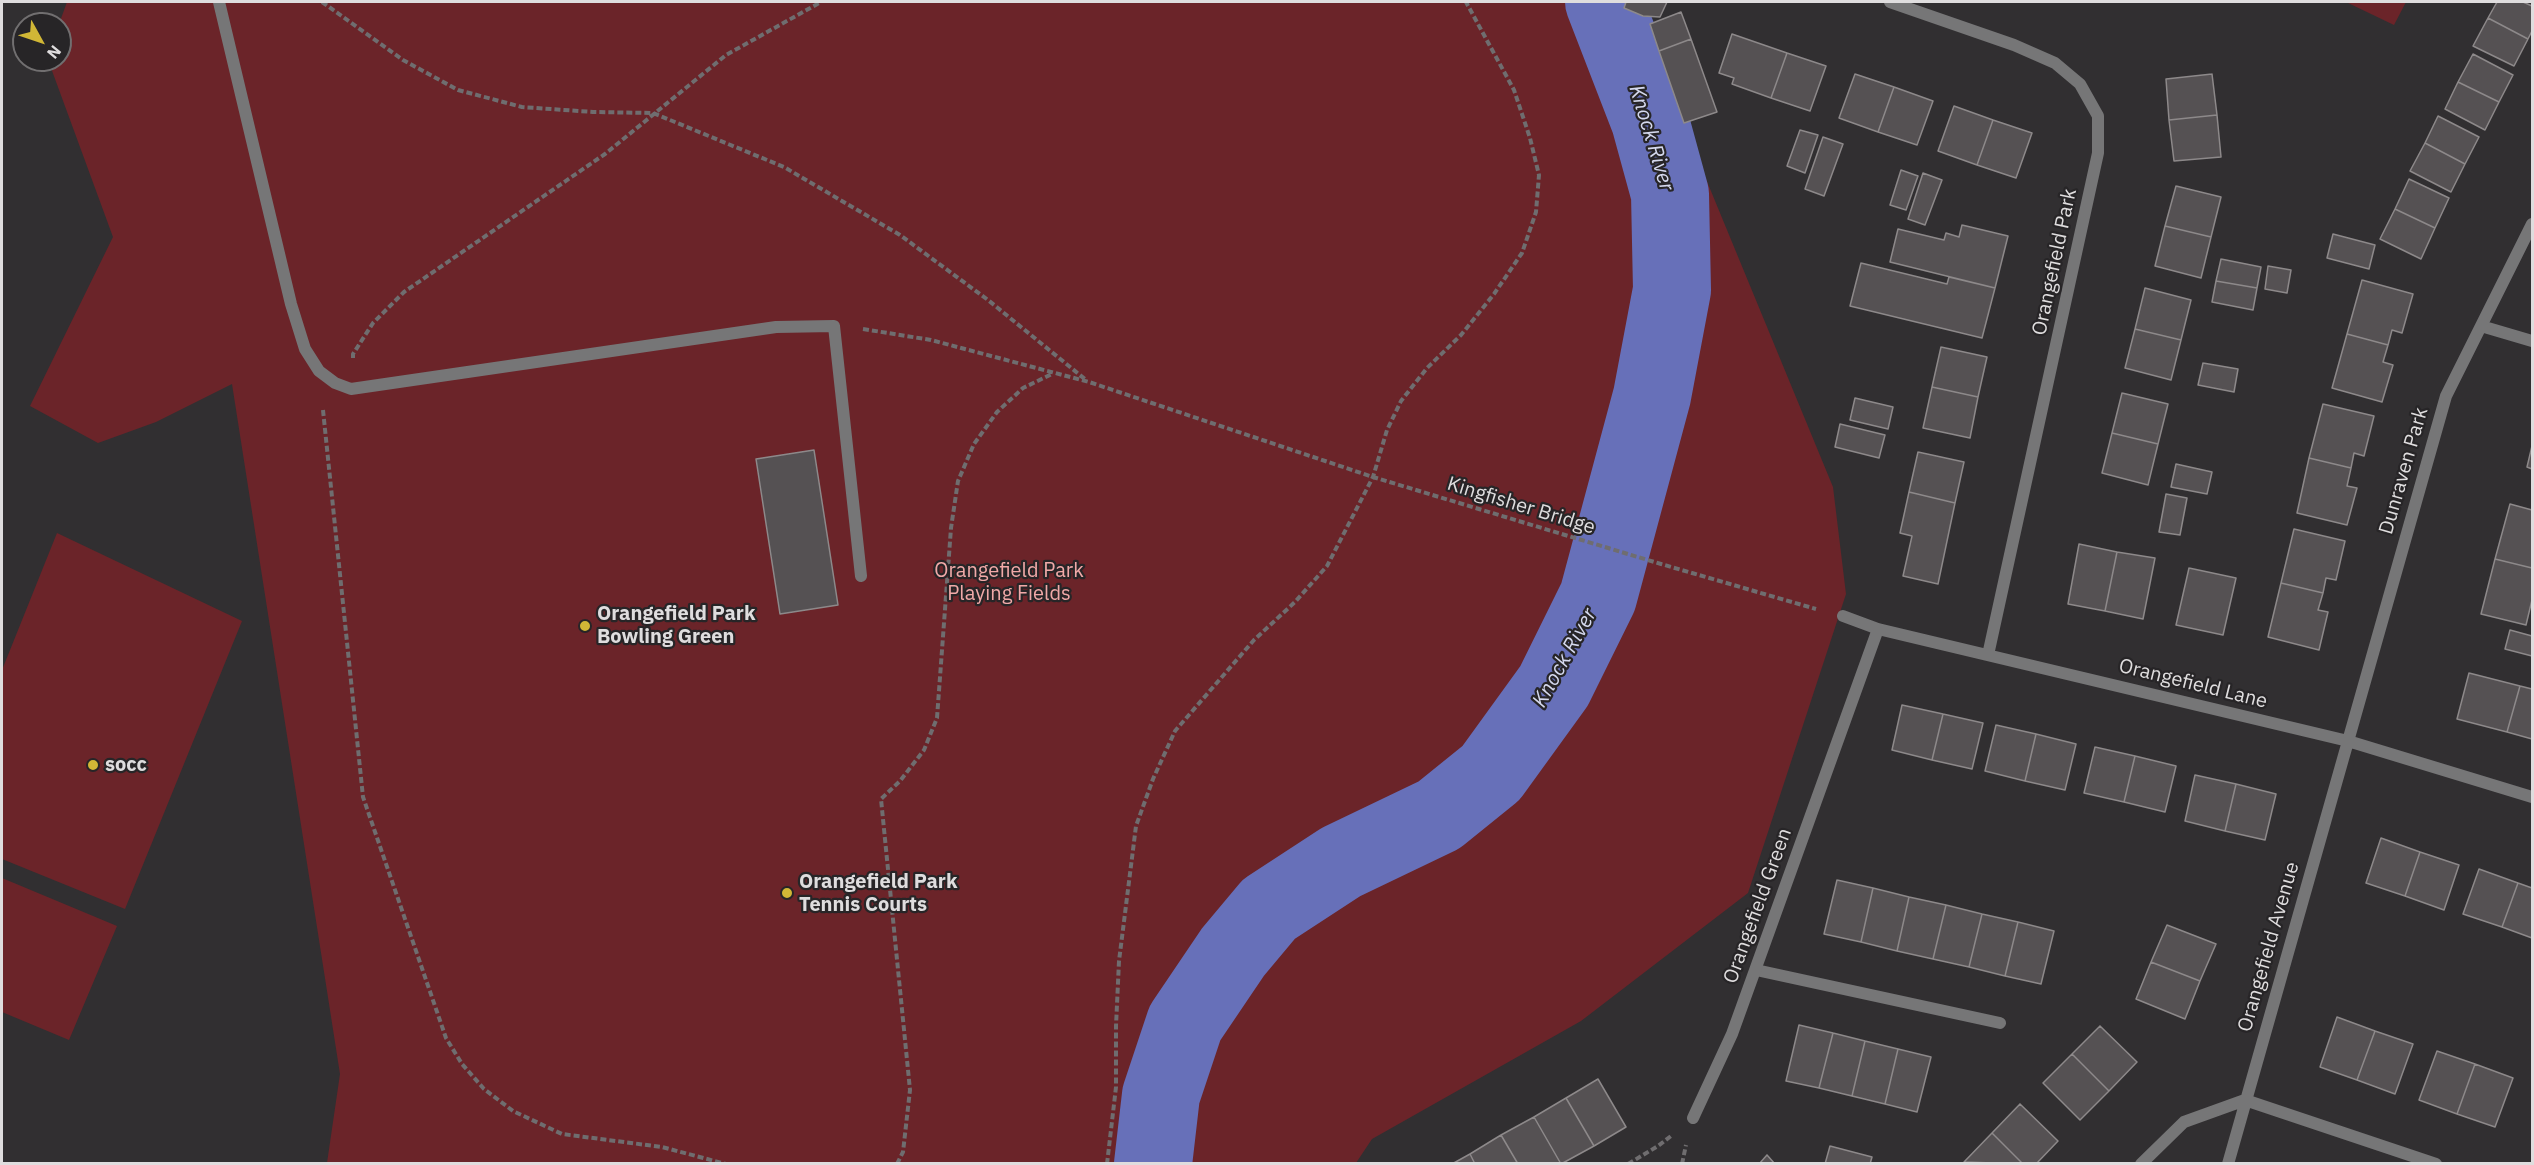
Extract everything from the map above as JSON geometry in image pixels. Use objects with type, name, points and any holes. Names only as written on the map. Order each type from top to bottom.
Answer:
[{"type":"street","points":[[219,2],[291,303],[305,349],[319,371],[335,383],[351,389],[776,327],[834,326],[861,576]]},
{"type":"street","name":"Orangefield Park","points":[[1890,2],[2014,45],[2055,63],[2080,84],[2098,116],[2098,153],[1988,655]]},
{"type":"street","name":"Dunraven Park","points":[[2348,741],[2446,396],[2532,224]]},
{"type":"street","points":[[2481,326],[2532,341]]},
{"type":"street","name":"Orangefield Lane","points":[[1843,616],[1878,629],[2348,741],[2532,797]]},
{"type":"street","name":"Orangefield Green","points":[[1693,1118],[1732,1034],[1878,629]]},
{"type":"street","name":"Orangefield Avenue","points":[[2228,1164],[2348,741]]},
{"type":"street","points":[[1756,970],[2000,1023]]},
{"type":"street","points":[[2141,1164],[2184,1122],[2245,1100],[2436,1164]]},
{"type":"path","points":[[322,2],[403,60],[458,90],[522,107],[653,113],[784,167],[900,235],[988,300],[1089,382]]},
{"type":"path","points":[[351,389],[353,354],[373,323],[404,292],[605,154],[726,55],[821,2]]},
{"type":"path","points":[[1107,1164],[1116,1087],[1119,961],[1136,826],[1153,779],[1175,731],[1254,640],[1295,602],[1328,566],[1373,477],[1387,430],[1401,401],[1494,294],[1522,253],[1536,212],[1539,175],[1530,138],[1514,90],[1466,2]]},
{"type":"path","name":"Kingfisher Bridge","points":[[834,326],[931,340],[1089,382],[1373,477],[1843,616]]},
{"type":"path","points":[[319,371],[363,797],[446,1038],[462,1064],[484,1089],[513,1111],[562,1134],[663,1147],[726,1164]]},
{"type":"path","points":[[897,1164],[903,1152],[910,1090],[881,799],[900,781],[924,750],[936,717],[951,528],[958,481],[974,444],[996,412],[1023,388],[1053,373]]},
{"type":"path","points":[[1628,1164],[1658,1146],[1693,1118]]},
{"type":"green space","name":"Orangefield Park Playing Fields","points":[[67,2],[1633,2],[1833,487],[1846,594],[1748,893],[1581,1021],[1372,1139],[1356,1163],[327,1163],[340,1074],[232,384],[156,422],[98,443],[30,406],[113,237],[52,72],[72,72],[72,12],[63,12]]},
{"type":"green space","points":[[2346,2],[2406,2],[2394,25]]},
{"type":"green space","name":"socc","points":[[57,533],[242,621],[125,909],[2,859],[2,670]]},
{"type":"green space","points":[[2,878],[117,926],[69,1040],[2,1012]]},
{"type":"building","points":[[1626,2],[1667,2],[1660,17],[1643,16],[1624,8]]},
{"type":"building","points":[[2497,2],[2523,2],[2532,6],[2532,31],[2528,39],[2488,18]]},
{"type":"building","points":[[1681,12],[1691,39],[1659,51],[1650,24]]},
{"type":"building","points":[[2488,18],[2528,39],[2514,66],[2473,46]]},
{"type":"building","points":[[1732,34],[1787,53],[1771,98],[1732,84],[1734,78],[1719,73]]},
{"type":"building","points":[[1691,39],[1717,112],[1684,123],[1659,51]]},
{"type":"building","points":[[1787,53],[1826,66],[1810,111],[1771,98]]},
{"type":"building","points":[[2473,54],[2513,75],[2499,102],[2458,82]]},
{"type":"building","points":[[1855,74],[1894,87],[1878,132],[1839,118]]},
{"type":"building","points":[[2212,74],[2217,115],[2169,120],[2166,79]]},
{"type":"building","points":[[2458,82],[2499,102],[2485,130],[2445,109]]},
{"type":"building","points":[[1894,87],[1933,101],[1917,145],[1878,132]]},
{"type":"building","points":[[1954,106],[1993,120],[1977,165],[1938,151]]},
{"type":"building","points":[[2217,115],[2221,157],[2174,161],[2169,120]]},
{"type":"building","points":[[2438,116],[2479,137],[2465,164],[2425,143]]},
{"type":"building","points":[[1993,120],[2032,133],[2016,178],[1977,165]]},
{"type":"building","points":[[1800,130],[1818,135],[1805,173],[1787,166]]},
{"type":"building","points":[[1823,137],[1843,144],[1824,196],[1805,189]]},
{"type":"building","points":[[2425,143],[2465,164],[2451,192],[2410,171]]},
{"type":"building","points":[[1901,170],[1918,176],[1906,210],[1890,205]]},
{"type":"building","points":[[1923,173],[1942,180],[1925,225],[1908,219]]},
{"type":"building","points":[[2409,179],[2449,198],[2435,228],[2395,209]]},
{"type":"building","points":[[2176,186],[2221,197],[2211,237],[2165,226]]},
{"type":"building","points":[[2395,209],[2435,228],[2421,259],[2380,239]]},
{"type":"building","points":[[1962,225],[2008,236],[1995,288],[1890,262],[1898,229],[1944,240],[1946,233],[1959,237]]},
{"type":"building","points":[[2165,226],[2211,237],[2201,278],[2155,266]]},
{"type":"building","points":[[2333,234],[2375,245],[2369,269],[2327,258]]},
{"type":"building","points":[[2221,259],[2261,267],[2257,288],[2216,281]]},
{"type":"building","points":[[1861,263],[1947,284],[1949,277],[1995,288],[1982,338],[1850,306]]},
{"type":"building","points":[[2268,266],[2291,270],[2287,293],[2265,289]]},
{"type":"building","points":[[2362,280],[2413,294],[2402,333],[2392,330],[2388,345],[2347,334]]},
{"type":"building","points":[[2216,281],[2257,288],[2253,310],[2212,302]]},
{"type":"building","points":[[2145,288],[2191,300],[2181,340],[2135,329]]},
{"type":"building","points":[[2135,329],[2181,340],[2171,380],[2125,368]]},
{"type":"building","points":[[2347,334],[2388,345],[2383,362],[2393,365],[2382,402],[2332,388]]},
{"type":"building","points":[[1941,347],[1987,357],[1978,397],[1932,387]]},
{"type":"building","points":[[2203,363],[2238,369],[2234,392],[2198,385]]},
{"type":"building","points":[[1932,387],[1978,397],[1970,438],[1923,428]]},
{"type":"building","points":[[2122,393],[2168,404],[2158,444],[2112,433]]},
{"type":"building","points":[[1855,398],[1893,407],[1888,429],[1850,420]]},
{"type":"building","points":[[2323,404],[2374,416],[2364,456],[2354,453],[2351,468],[2309,458]]},
{"type":"building","points":[[1840,424],[1885,435],[1879,458],[1835,447]]},
{"type":"building","points":[[2112,433],[2158,444],[2148,485],[2102,473]]},
{"type":"building","points":[[2532,446],[2532,469],[2527,467]]},
{"type":"building","points":[[814,450],[838,605],[780,614],[756,459]]},
{"type":"building","points":[[1918,452],[1964,462],[1955,503],[1909,492]]},
{"type":"building","points":[[2309,458],[2351,468],[2347,486],[2357,488],[2347,525],[2297,513]]},
{"type":"building","points":[[2176,464],[2212,472],[2207,494],[2171,487]]},
{"type":"building","points":[[1909,492],[1955,503],[1938,584],[1903,576],[1912,536],[1900,533]]},
{"type":"building","points":[[2166,494],[2187,498],[2180,535],[2159,532]]},
{"type":"building","points":[[2510,504],[2532,510],[2532,568],[2495,559]]},
{"type":"building","points":[[2294,529],[2345,541],[2336,580],[2326,578],[2323,593],[2281,583]]},
{"type":"building","points":[[2079,544],[2117,552],[2105,611],[2068,604]]},
{"type":"building","points":[[2117,552],[2155,558],[2143,619],[2105,611]]},
{"type":"building","points":[[2495,559],[2532,568],[2532,600],[2526,625],[2481,614]]},
{"type":"building","points":[[2189,568],[2236,578],[2223,635],[2176,625]]},
{"type":"building","points":[[2281,583],[2323,593],[2318,610],[2328,612],[2319,650],[2268,637]]},
{"type":"building","points":[[2510,630],[2532,636],[2532,656],[2505,649]]},
{"type":"building","points":[[2469,673],[2520,686],[2507,732],[2457,719]]},
{"type":"building","points":[[2520,686],[2532,689],[2532,739],[2507,732]]},
{"type":"building","points":[[1902,705],[1943,714],[1932,760],[1892,750]]},
{"type":"building","points":[[1943,714],[1983,723],[1972,769],[1932,760]]},
{"type":"building","points":[[1996,725],[2036,734],[2025,781],[1985,771]]},
{"type":"building","points":[[2036,734],[2076,744],[2065,790],[2025,781]]},
{"type":"building","points":[[2095,747],[2135,756],[2124,802],[2084,793]]},
{"type":"building","points":[[2135,756],[2176,766],[2165,812],[2124,802]]},
{"type":"building","points":[[2195,775],[2236,784],[2225,831],[2185,821]]},
{"type":"building","points":[[2236,784],[2276,794],[2265,840],[2225,831]]},
{"type":"building","points":[[2381,838],[2420,852],[2405,896],[2366,883]]},
{"type":"building","points":[[2420,852],[2459,865],[2444,910],[2405,896]]},
{"type":"building","points":[[2479,869],[2518,883],[2502,927],[2463,914]]},
{"type":"building","points":[[1837,880],[1873,888],[1861,942],[1824,934]]},
{"type":"building","points":[[2518,883],[2532,888],[2532,938],[2502,927]]},
{"type":"building","points":[[1873,888],[1909,897],[1897,951],[1861,942]]},
{"type":"building","points":[[1909,897],[1946,905],[1933,959],[1897,951]]},
{"type":"building","points":[[1946,905],[1982,914],[1969,967],[1933,959]]},
{"type":"building","points":[[1982,914],[2018,922],[2005,976],[1969,967]]},
{"type":"building","points":[[2018,922],[2054,931],[2041,984],[2005,976]]},
{"type":"building","points":[[2167,925],[2216,944],[2200,981],[2151,962]]},
{"type":"building","points":[[2151,962],[2200,981],[2185,1019],[2136,999]]},
{"type":"building","points":[[2337,1017],[2375,1031],[2357,1080],[2320,1067]]},
{"type":"building","points":[[1799,1025],[1833,1033],[1819,1088],[1786,1081]]},
{"type":"building","points":[[2100,1026],[2137,1062],[2109,1091],[2072,1054]]},
{"type":"building","points":[[2375,1031],[2413,1044],[2395,1094],[2357,1080]]},
{"type":"building","points":[[1833,1033],[1865,1041],[1852,1096],[1819,1088]]},
{"type":"building","points":[[1865,1041],[1898,1049],[1885,1104],[1852,1096]]},
{"type":"building","points":[[1898,1049],[1931,1057],[1917,1112],[1885,1104]]},
{"type":"building","points":[[2437,1051],[2475,1064],[2457,1114],[2419,1100]]},
{"type":"building","points":[[2072,1054],[2109,1091],[2080,1120],[2043,1083]]},
{"type":"building","points":[[2475,1064],[2513,1078],[2495,1127],[2457,1114]]},
{"type":"building","points":[[1598,1079],[1626,1127],[1594,1146],[1566,1098]]},
{"type":"building","points":[[1566,1098],[1594,1146],[1561,1164],[1534,1117]]},
{"type":"building","points":[[2020,1104],[2058,1141],[2036,1164],[2023,1164],[1992,1133]]},
{"type":"building","points":[[1534,1117],[1561,1164],[1518,1164],[1501,1135]]},
{"type":"building","points":[[1992,1133],[2023,1164],[1964,1162]]},
{"type":"building","points":[[1501,1135],[1518,1164],[1475,1164],[1470,1154]]},
{"type":"building","points":[[1830,1146],[1872,1157],[1870,1164],[1825,1164]]},
{"type":"building","points":[[1470,1154],[1475,1164],[1452,1164]]},
{"type":"building","points":[[1767,1155],[1775,1164],[1759,1164]]},
{"type":"waterway","name":"Knock River","points":[[1153,1164],[1161,1095],[1185,1023],[1233,952],[1269,909],[1341,862],[1439,815],[1491,773],[1554,686],[1598,597],[1652,396],[1672,290],[1670,194],[1650,121],[1604,2]]},
{"type":"place","name":"Orangefield Park Bowling Green","points":[[585,626]]},
{"type":"place","name":"socc","points":[[93,765]]},
{"type":"place","name":"Orangefield Park Tennis Courts","points":[[787,893]]}]
